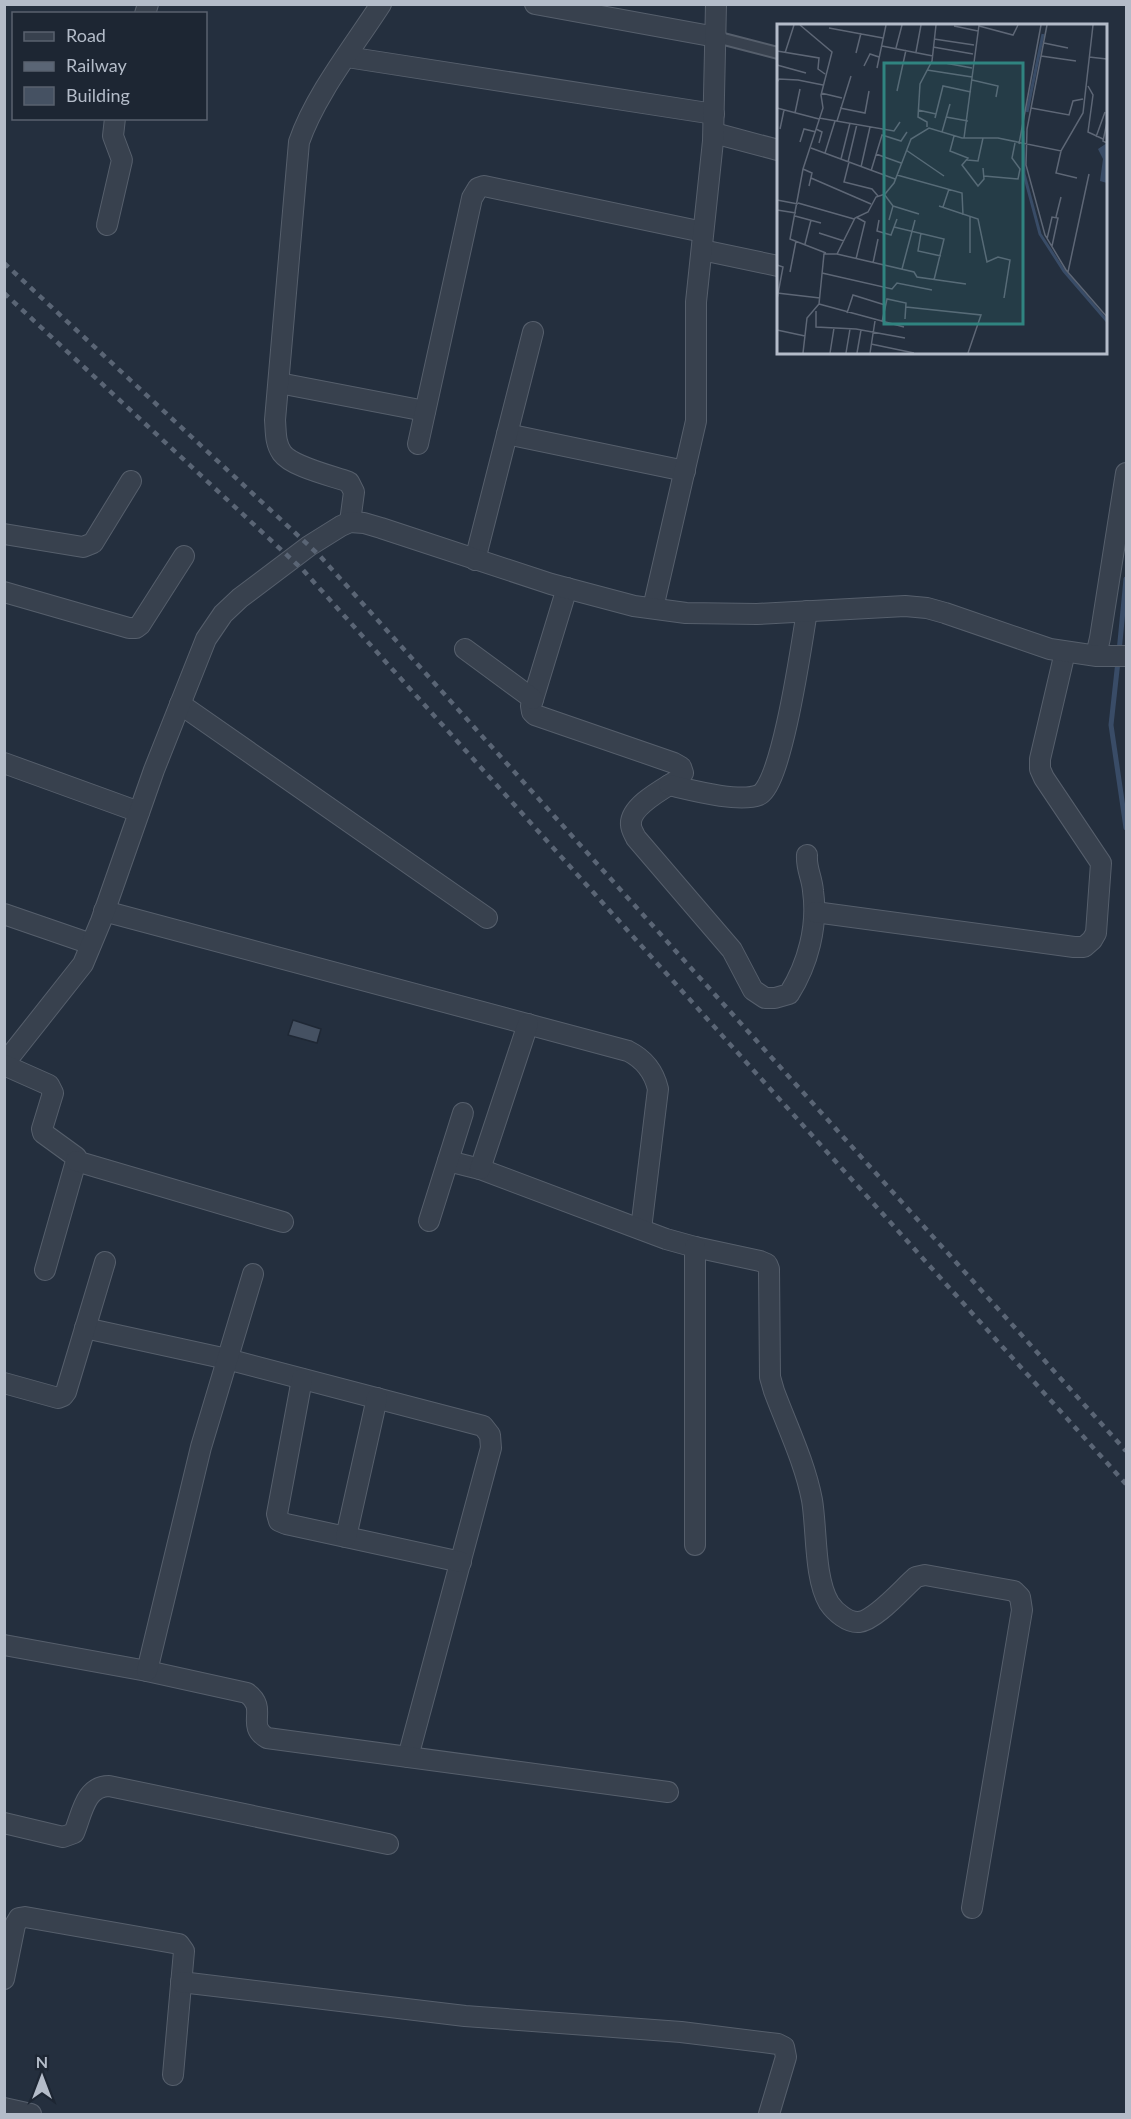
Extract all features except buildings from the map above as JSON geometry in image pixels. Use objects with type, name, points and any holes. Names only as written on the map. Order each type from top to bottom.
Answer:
[{"type":"street","points":[[350,522],[354,492],[349,482],[294,462],[283,455],[276,441],[275,420],[299,142],[311,113],[381,4]]},
{"type":"street","points":[[535,4],[716,38]]},
{"type":"street","points":[[653,608],[696,421],[695,330],[714,124],[716,4]]},
{"type":"street","points":[[347,57],[714,124],[777,150]]},
{"type":"street","points":[[107,225],[122,160],[113,136],[115,120]]},
{"type":"street","points":[[418,444],[472,198],[478,188],[484,186],[703,241],[777,266]]},
{"type":"street","points":[[475,560],[532,332]]},
{"type":"street","points":[[279,383],[425,411]]},
{"type":"street","points":[[507,434],[685,471]]},
{"type":"street","points":[[1095,656],[1100,638],[1126,473]]},
{"type":"street","points":[[4,534],[83,547],[93,543],[131,481]]},
{"type":"street","points":[[45,1270],[76,1161],[73,1154],[42,1133],[53,1093],[50,1085],[4,1064],[78,971],[91,944],[206,639],[223,614],[240,598],[291,559],[341,526],[350,522],[364,523],[475,560],[634,606],[686,613],[757,614],[882,606],[927,608],[1050,650],[1095,656],[1126,656]]},
{"type":"street","points":[[4,591],[129,628],[136,628],[184,556]]},
{"type":"street","points":[[567,588],[531,706],[536,715],[681,767],[683,774],[638,806],[631,818],[631,826],[636,838],[732,950],[753,990],[765,998],[789,994],[796,983],[812,939],[813,889],[806,867],[807,855]]},
{"type":"street","points":[[669,785],[710,795],[731,797],[757,796],[765,792],[783,743],[807,611]]},
{"type":"street","points":[[465,649],[533,699]]},
{"type":"street","points":[[814,912],[1074,947],[1084,947],[1092,940],[1098,923],[1101,863],[1040,769],[1040,759],[1065,652]]},
{"type":"street","points":[[180,704],[487,918]]},
{"type":"street","points":[[4,763],[140,812]]},
{"type":"street","points":[[104,911],[628,1051],[646,1064],[656,1077],[658,1089],[641,1229]]},
{"type":"street","points":[[4,914],[91,944]]},
{"type":"street","points":[[480,1169],[528,1024]]},
{"type":"street","points":[[429,1221],[463,1113]]},
{"type":"street","points":[[76,1161],[283,1222]]},
{"type":"street","points":[[448,1161],[480,1169],[695,1247],[767,1264],[769,1269],[771,1377],[774,1391],[807,1479],[812,1499],[820,1576],[829,1603],[848,1620],[859,1622],[871,1618],[916,1577],[925,1575],[1014,1591],[1020,1597],[1022,1610],[972,1908]]},
{"type":"street","points":[[695,1247],[695,1545]]},
{"type":"street","points":[[4,1383],[58,1398],[63,1396],[105,1262]]},
{"type":"street","points":[[147,1671],[194,1475],[253,1274]]},
{"type":"street","points":[[85,1328],[227,1359],[483,1426],[490,1435],[491,1448],[408,1757]]},
{"type":"street","points":[[302,1379],[277,1514],[279,1521],[461,1562]]},
{"type":"street","points":[[346,1537],[377,1398]]},
{"type":"street","points":[[4,1646],[147,1671],[247,1693],[255,1698],[258,1707],[257,1726],[260,1734],[267,1738],[668,1792]]},
{"type":"street","points":[[4,1823],[63,1837],[69,1836],[74,1833],[89,1794],[95,1788],[109,1786],[388,1844]]},
{"type":"street","points":[[6,1967],[15,1925],[19,1918],[25,1917],[179,1944],[184,1952],[173,2075]]},
{"type":"street","points":[[181,1982],[465,2016],[681,2032],[778,2044],[784,2047],[786,2056],[769,2115]]},
{"type":"street","points":[[4,2108],[31,2115]]},
{"type":"lane","points":[[716,38],[777,53]]},
{"type":"waterway","points":[[1119,652],[1126,579]]},
{"type":"waterway","points":[[1118,661],[1111,725],[1126,828]]},
{"type":"railway","points":[[4,263],[319,555],[1126,1451]]},
{"type":"railway","points":[[4,293],[303,570],[1126,1484]]}]
